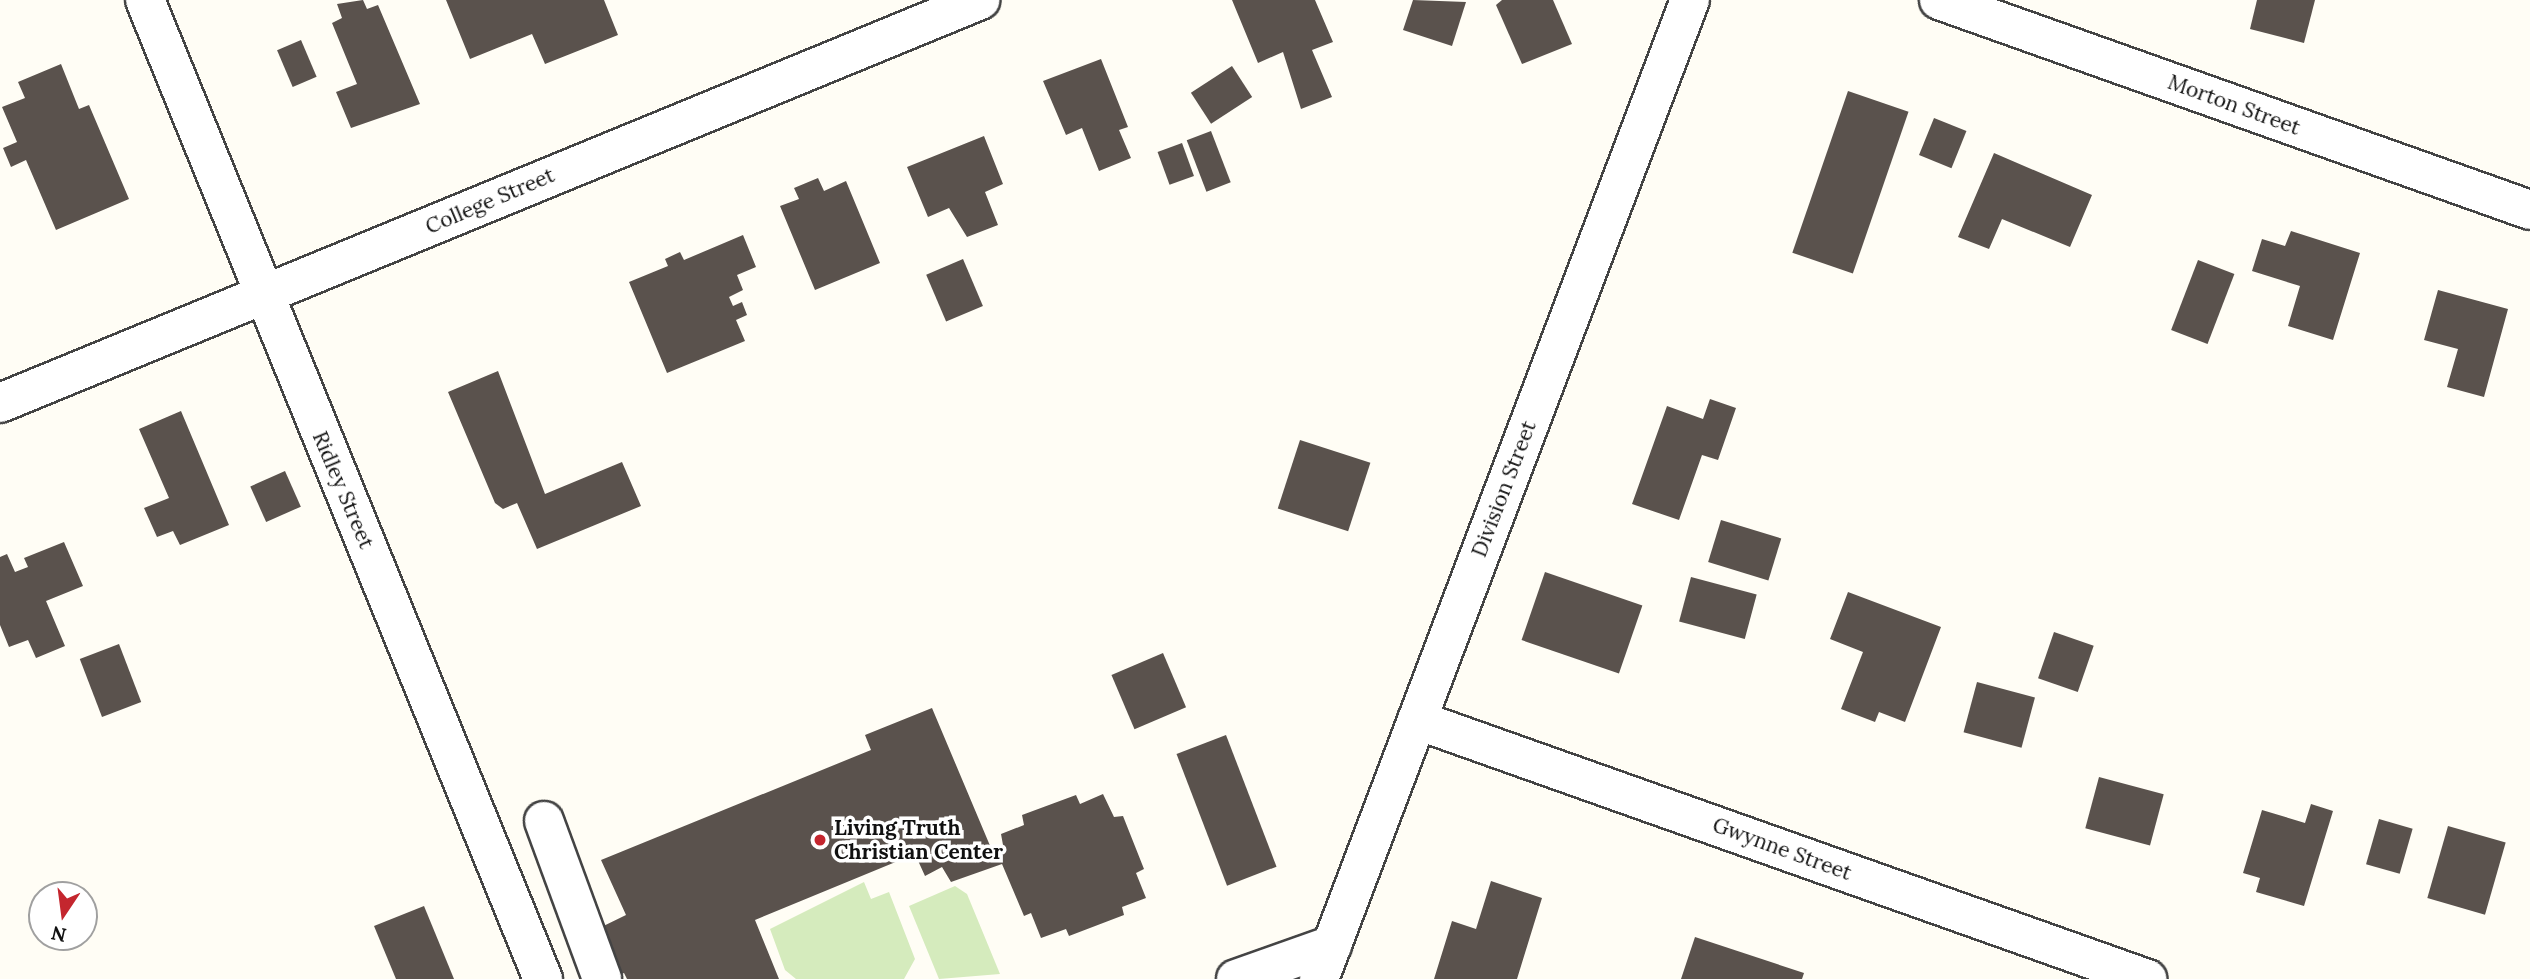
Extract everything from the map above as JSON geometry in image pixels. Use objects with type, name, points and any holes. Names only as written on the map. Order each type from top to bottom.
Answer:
[{"type":"street","name":"Ridley Street","points":[[145,0],[262,296],[543,979]]},
{"type":"street","name":"College Street","points":[[0,403],[980,0]]},
{"type":"street","name":"Division Street","points":[[1326,962],[1690,0]]},
{"type":"street","name":"Morton Street","points":[[1938,0],[2530,210]]},
{"type":"street","name":"Gwynne Street","points":[[1417,720],[2147,979]]},
{"type":"street","points":[[544,821],[602,979]]},
{"type":"street","points":[[1236,979],[1326,962]]},
{"type":"green space","points":[[864,882],[871,899],[889,892],[915,959],[904,979],[796,979],[785,970],[770,929]]},
{"type":"green space","points":[[955,886],[967,894],[1000,974],[939,979],[909,906]]},
{"type":"building","points":[[363,0],[367,9],[378,5],[420,104],[351,128],[336,92],[357,84],[332,23],[342,18],[337,4]]},
{"type":"building","points":[[446,0],[604,0],[618,35],[545,64],[532,34],[470,59]]},
{"type":"building","points":[[1232,0],[1315,0],[1333,42],[1312,50],[1332,97],[1301,109],[1283,52],[1258,63]]},
{"type":"building","points":[[1413,0],[1466,2],[1452,46],[1403,30]]},
{"type":"building","points":[[1502,0],[1553,0],[1572,44],[1522,64],[1496,5]]},
{"type":"building","points":[[2257,0],[2315,0],[2304,43],[2250,29]]},
{"type":"building","points":[[301,40],[317,77],[293,87],[277,50]]},
{"type":"building","points":[[1101,59],[1128,127],[1119,130],[1131,158],[1099,171],[1082,128],[1066,135],[1043,81]]},
{"type":"building","points":[[61,64],[79,109],[89,105],[129,199],[56,230],[26,160],[11,167],[3,148],[17,142],[2,107],[25,98],[18,82]]},
{"type":"building","points":[[1232,66],[1252,97],[1211,124],[1191,93]]},
{"type":"building","points":[[1848,91],[1909,112],[1853,274],[1792,253]]},
{"type":"building","points":[[1934,118],[1966,131],[1951,168],[1919,155]]},
{"type":"building","points":[[1211,131],[1231,182],[1206,192],[1187,140]]},
{"type":"building","points":[[984,136],[1003,184],[985,192],[998,225],[967,237],[949,208],[928,217],[907,167]]},
{"type":"building","points":[[1182,143],[1194,176],[1170,185],[1158,152]]},
{"type":"building","points":[[1994,153],[2092,195],[2070,247],[2002,219],[1989,249],[1958,237]]},
{"type":"building","points":[[818,178],[824,191],[846,181],[880,263],[815,290],[780,206],[799,199],[794,188]]},
{"type":"building","points":[[2291,231],[2360,253],[2333,340],[2288,326],[2300,286],[2252,271],[2262,239],[2285,246]]},
{"type":"building","points":[[743,235],[756,267],[737,275],[743,290],[729,297],[733,306],[742,302],[747,315],[736,320],[745,341],[667,373],[629,282],[668,266],[665,259],[680,252],[684,260]]},
{"type":"building","points":[[963,259],[983,306],[946,322],[926,275]]},
{"type":"building","points":[[2198,260],[2234,274],[2208,344],[2171,330]]},
{"type":"building","points":[[2438,290],[2508,309],[2484,397],[2447,387],[2458,349],[2424,340]]},
{"type":"building","points":[[498,371],[545,494],[622,462],[641,506],[537,549],[517,503],[503,509],[495,503],[448,392]]},
{"type":"building","points":[[1710,399],[1736,408],[1718,460],[1702,455],[1679,520],[1632,504],[1667,406],[1703,419]]},
{"type":"building","points":[[181,411],[229,525],[180,545],[173,531],[157,537],[144,508],[169,498],[139,429]]},
{"type":"building","points":[[1300,440],[1370,463],[1348,531],[1278,508]]},
{"type":"building","points":[[285,471],[301,507],[266,522],[250,486]]},
{"type":"building","points":[[1721,520],[1781,538],[1768,580],[1708,562]]},
{"type":"building","points":[[64,542],[83,586],[46,601],[65,646],[36,658],[28,640],[9,647],[0,625],[0,557],[7,554],[15,572],[28,567],[24,558]]},
{"type":"building","points":[[1545,572],[1642,606],[1619,674],[1522,640]]},
{"type":"building","points":[[1691,577],[1757,595],[1745,639],[1679,621]]},
{"type":"building","points":[[1848,592],[1941,627],[1905,722],[1879,712],[1875,722],[1841,709],[1863,652],[1830,639]]},
{"type":"building","points":[[2054,632],[2094,646],[2078,692],[2038,678]]},
{"type":"building","points":[[119,644],[141,702],[102,717],[80,659]]},
{"type":"building","points":[[1163,653],[1186,707],[1135,729],[1111,675]]},
{"type":"building","points":[[1977,682],[2035,698],[2021,748],[1964,732]]},
{"type":"building","name":"Living Truth Christian Center","points":[[932,708],[991,848],[1003,845],[1001,834],[1024,825],[1022,815],[1076,795],[1080,804],[1103,794],[1114,817],[1123,816],[1144,869],[1136,873],[1146,898],[1122,907],[1124,915],[1069,936],[1066,929],[1041,938],[1031,913],[1024,916],[1002,864],[951,882],[942,867],[925,876],[915,854],[755,920],[779,979],[627,979],[624,973],[607,979],[585,935],[626,915],[601,860],[871,750],[865,735]]},
{"type":"building","points":[[1226,735],[1277,867],[1227,886],[1177,754]]},
{"type":"building","points":[[2099,777],[2164,794],[2150,846],[2085,828]]},
{"type":"building","points":[[2311,804],[2333,811],[2304,906],[2256,892],[2260,878],[2243,873],[2262,810],[2305,823]]},
{"type":"building","points":[[2379,819],[2413,829],[2400,874],[2366,864]]},
{"type":"building","points":[[2448,826],[2506,843],[2485,915],[2427,898]]},
{"type":"building","points":[[1491,881],[1542,898],[1517,979],[1434,979],[1452,921],[1476,929]]},
{"type":"building","points":[[424,906],[454,979],[396,979],[374,926]]},
{"type":"building","points":[[1695,937],[1804,973],[1802,979],[1681,979]]},
{"type":"place","name":"Living Truth Christian Center","points":[[820,840]]}]
